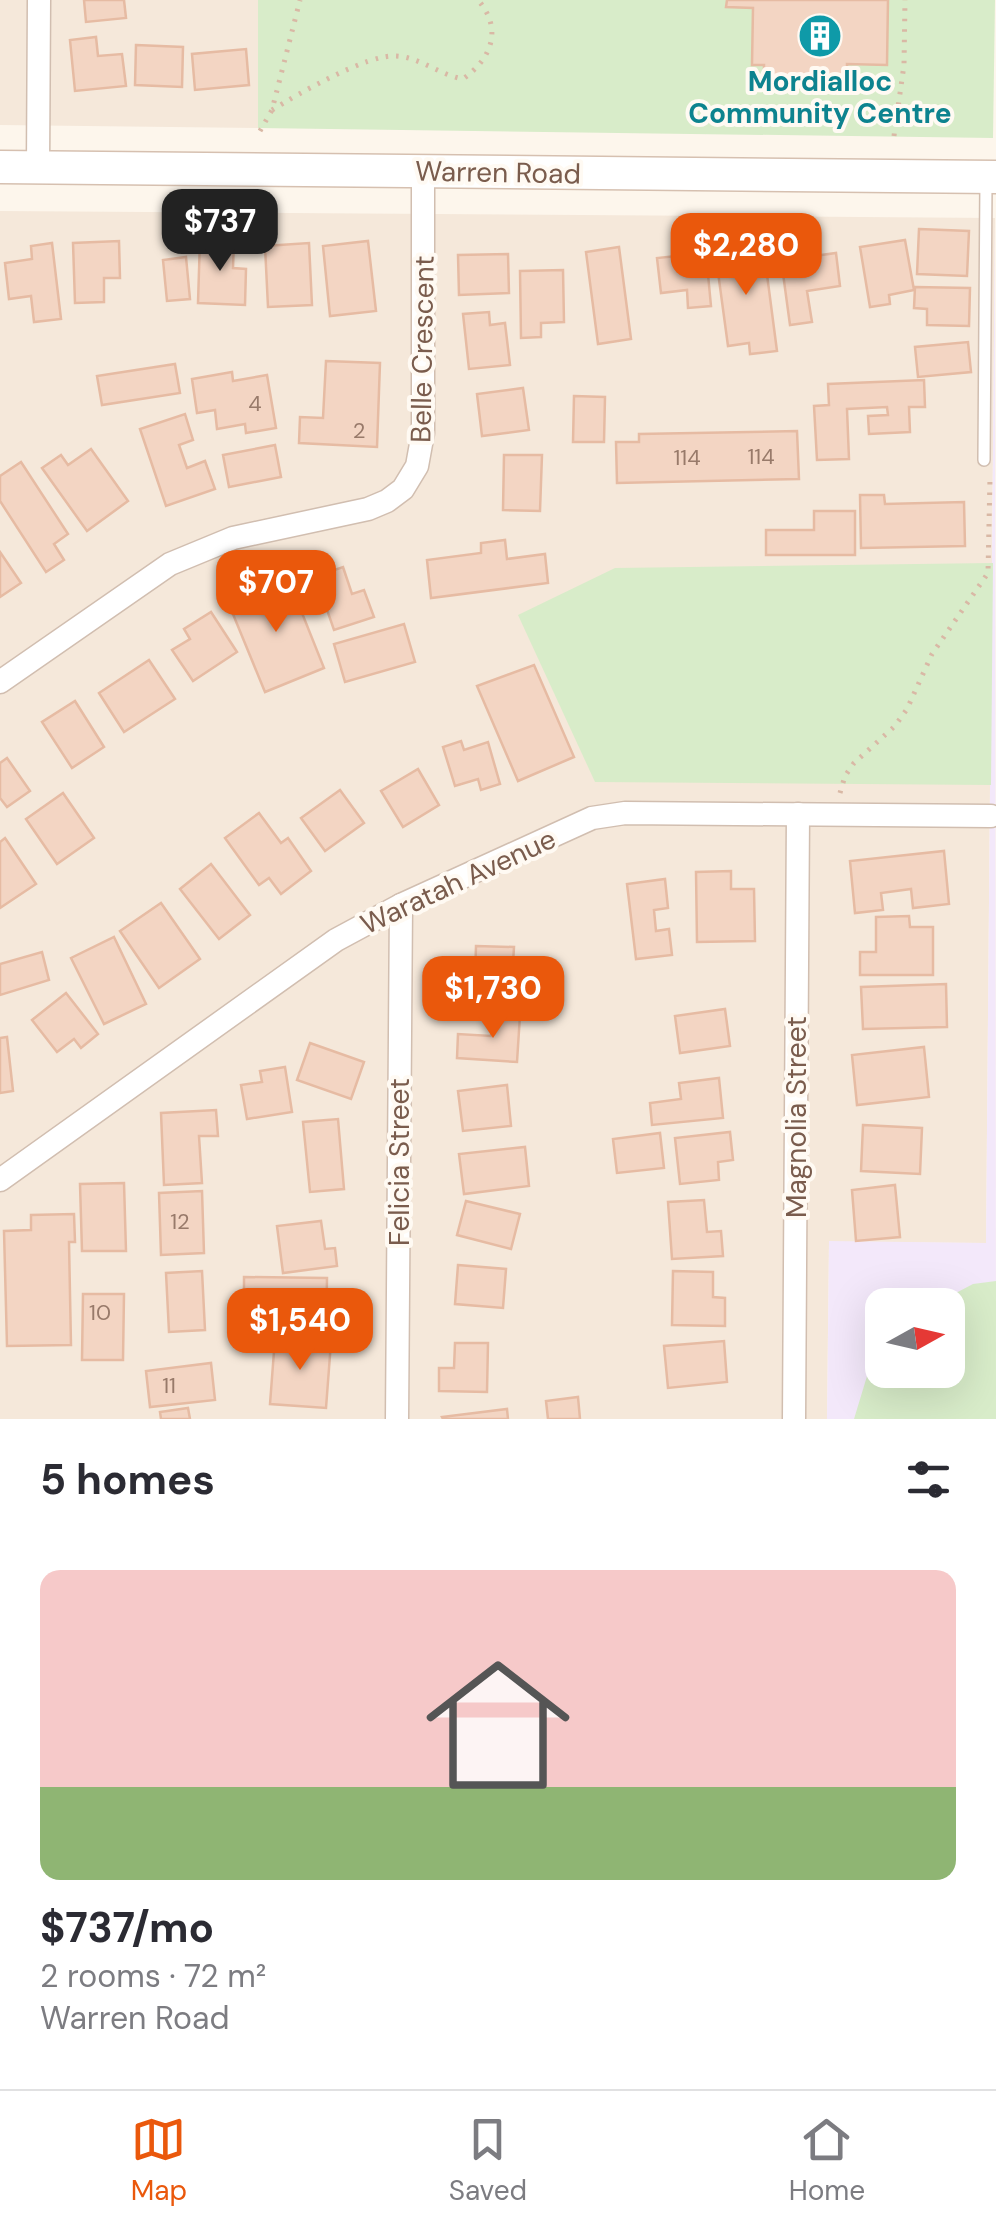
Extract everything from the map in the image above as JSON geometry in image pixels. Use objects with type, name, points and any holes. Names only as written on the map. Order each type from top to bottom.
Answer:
[{"type":"street","points":[[38,167],[39,0]]},
{"type":"street","name":"Warren Road","points":[[0,167],[991,176]]},
{"type":"street","name":"Belle Crescent","points":[[0,682],[170,564],[233,538],[368,510],[403,489],[417,466],[423,434],[423,172]]},
{"type":"street","name":"Waratah Avenue","points":[[0,1180],[336,940],[400,905],[592,818],[625,813],[991,816]]},
{"type":"street","name":"Magnolia Street","points":[[794,1419],[798,814]]},
{"type":"street","name":"Felicia Street","points":[[397,1419],[400,905]]},
{"type":"lane","points":[[987,462],[991,176]]},
{"type":"path","points":[[260,131],[272,110],[300,0]]},
{"type":"path","points":[[272,110],[377,58],[396,56],[463,79],[488,55],[493,39],[492,24],[478,0]]},
{"type":"path","points":[[894,136],[904,65],[905,0]]},
{"type":"path","points":[[836,815],[844,776],[907,710],[932,654],[988,573],[987,462]]},
{"type":"shaded area","points":[[0,0],[258,0],[258,128],[0,125]]},
{"type":"shaded area","points":[[0,211],[995,218],[986,1243],[829,1242],[827,1419],[0,1419]]},
{"type":"shaded area","points":[[995,218],[996,1419],[827,1419],[829,1241],[986,1243]]},
{"type":"green space","points":[[258,0],[995,0],[993,138],[258,128]]},
{"type":"green space","points":[[993,563],[991,785],[595,782],[518,615],[615,568]]},
{"type":"green space","points":[[996,1281],[996,1419],[854,1419],[865,1383],[865,1388],[965,1388],[965,1288]]},
{"type":"building","points":[[84,0],[124,0],[126,18],[86,22]]},
{"type":"building","name":"Mordialloc Community Centre","points":[[727,0],[888,0],[887,65],[847,64],[847,89],[764,88],[764,65],[752,65],[753,8],[726,7]]},
{"type":"building","points":[[96,37],[98,56],[122,54],[126,86],[75,91],[70,40]]},
{"type":"building","points":[[136,45],[183,47],[182,87],[135,85]]},
{"type":"building","points":[[246,49],[249,85],[195,90],[192,54]]},
{"type":"building","points":[[919,229],[969,231],[967,276],[917,274]]},
{"type":"building","points":[[200,239],[234,240],[233,268],[246,269],[245,305],[198,303]]},
{"type":"building","points":[[812,240],[814,256],[836,253],[840,286],[807,291],[812,322],[790,325],[779,244]]},
{"type":"building","points":[[905,240],[914,290],[889,295],[890,304],[870,307],[860,247]]},
{"type":"building","points":[[119,241],[120,278],[104,278],[104,302],[75,303],[73,243]]},
{"type":"building","points":[[368,241],[376,311],[330,316],[323,246]]},
{"type":"building","points":[[52,243],[61,319],[34,322],[31,296],[9,299],[5,263],[32,259],[31,246]]},
{"type":"building","points":[[309,243],[312,305],[268,307],[265,246]]},
{"type":"building","points":[[763,244],[777,351],[750,354],[749,343],[728,346],[715,250]]},
{"type":"building","points":[[619,247],[631,339],[598,344],[586,252]]},
{"type":"building","points":[[706,253],[711,306],[688,308],[687,290],[661,293],[657,258]]},
{"type":"building","points":[[508,254],[509,293],[459,295],[458,255]]},
{"type":"building","points":[[186,257],[190,299],[167,301],[163,260]]},
{"type":"building","points":[[563,270],[564,322],[541,323],[541,337],[521,338],[520,271]]},
{"type":"building","points":[[915,287],[970,288],[969,326],[927,325],[927,309],[914,308]]},
{"type":"building","points":[[489,312],[490,325],[505,323],[510,365],[469,369],[463,314]]},
{"type":"building","points":[[968,342],[971,372],[918,377],[915,347]]},
{"type":"building","points":[[326,361],[380,363],[377,447],[299,443],[300,417],[323,418]]},
{"type":"building","points":[[175,364],[180,393],[102,405],[97,376]]},
{"type":"building","points":[[232,372],[233,381],[267,375],[276,428],[246,433],[245,424],[217,429],[215,410],[197,413],[192,379]]},
{"type":"building","points":[[924,380],[925,407],[909,407],[910,432],[869,434],[868,416],[888,415],[887,407],[847,409],[849,459],[817,460],[814,406],[829,405],[828,384]]},
{"type":"building","points":[[523,388],[529,430],[482,436],[477,394]]},
{"type":"building","points":[[574,396],[605,397],[604,442],[573,442]]},
{"type":"building","points":[[185,414],[193,440],[179,445],[187,468],[205,461],[215,489],[166,506],[140,429]]},
{"type":"building","points":[[797,431],[799,479],[617,483],[616,442],[639,442],[639,434]]},
{"type":"building","points":[[275,445],[281,477],[229,487],[223,455]]},
{"type":"building","points":[[91,449],[128,501],[87,531],[42,468],[61,455],[68,465]]},
{"type":"building","points":[[504,455],[542,455],[540,511],[503,510]]},
{"type":"building","points":[[21,462],[68,534],[54,544],[64,560],[46,572],[0,501],[0,476]]},
{"type":"building","points":[[860,495],[884,495],[885,504],[964,502],[965,546],[861,548]]},
{"type":"building","points":[[814,511],[855,511],[855,555],[766,555],[766,530],[814,530]]},
{"type":"building","points":[[505,540],[507,559],[545,554],[548,583],[431,598],[427,560],[481,553],[481,543]]},
{"type":"building","points":[[0,552],[21,583],[0,597]]},
{"type":"building","points":[[343,567],[352,594],[364,590],[374,617],[334,630],[323,598],[312,602],[305,580]]},
{"type":"building","points":[[288,578],[324,668],[265,692],[228,602]]},
{"type":"building","points":[[211,612],[237,652],[193,681],[172,650],[190,639],[184,629]]},
{"type":"building","points":[[404,624],[415,662],[345,682],[334,644]]},
{"type":"building","points":[[149,660],[175,699],[124,732],[99,693]]},
{"type":"building","points":[[534,665],[574,757],[518,781],[477,686]]},
{"type":"building","points":[[75,701],[104,747],[72,768],[42,722]]},
{"type":"building","points":[[461,741],[464,750],[488,742],[500,784],[481,790],[478,779],[455,786],[443,747]]},
{"type":"building","points":[[7,758],[30,791],[7,807],[0,798],[0,763]]},
{"type":"building","points":[[418,769],[439,805],[403,827],[381,791]]},
{"type":"building","points":[[340,790],[364,823],[325,851],[301,818]]},
{"type":"building","points":[[63,793],[94,838],[57,864],[26,819]]},
{"type":"building","points":[[259,813],[281,843],[288,838],[311,871],[281,894],[269,878],[259,885],[225,838]]},
{"type":"building","points":[[5,838],[36,884],[0,908],[0,842]]},
{"type":"building","points":[[944,851],[949,904],[913,908],[911,889],[881,893],[883,910],[855,913],[850,861]]},
{"type":"building","points":[[211,864],[250,915],[219,939],[180,889]]},
{"type":"building","points":[[731,871],[731,889],[754,889],[755,941],[697,942],[696,872]]},
{"type":"building","points":[[665,879],[668,908],[654,910],[656,931],[669,929],[672,955],[636,959],[627,884]]},
{"type":"building","points":[[161,903],[200,959],[159,988],[120,931]]},
{"type":"building","points":[[909,916],[910,927],[933,927],[933,975],[860,975],[860,952],[876,952],[876,917]]},
{"type":"building","points":[[114,937],[146,1004],[104,1024],[71,958]]},
{"type":"building","points":[[476,946],[514,947],[512,980],[475,979]]},
{"type":"building","points":[[42,952],[49,980],[0,995],[0,964]]},
{"type":"building","points":[[946,984],[947,1027],[863,1029],[861,987]]},
{"type":"building","points":[[66,993],[98,1034],[81,1048],[74,1039],[57,1052],[32,1020]]},
{"type":"building","points":[[725,1009],[730,1046],[680,1053],[675,1016]]},
{"type":"building","points":[[493,1013],[520,1015],[517,1062],[457,1058],[458,1034],[491,1036]]},
{"type":"building","points":[[7,1037],[13,1091],[0,1093],[0,1038]]},
{"type":"building","points":[[310,1043],[364,1062],[351,1099],[297,1080]]},
{"type":"building","points":[[924,1047],[929,1097],[857,1105],[852,1055]]},
{"type":"building","points":[[285,1067],[292,1112],[247,1119],[241,1085],[262,1082],[260,1071]]},
{"type":"building","points":[[719,1078],[723,1118],[652,1125],[650,1103],[681,1099],[679,1083]]},
{"type":"building","points":[[507,1085],[511,1126],[463,1131],[458,1091]]},
{"type":"building","points":[[216,1110],[218,1136],[199,1136],[202,1183],[164,1185],[161,1113]]},
{"type":"building","points":[[338,1119],[344,1189],[310,1192],[303,1122]]},
{"type":"building","points":[[863,1125],[922,1128],[920,1174],[861,1171]]},
{"type":"building","points":[[730,1132],[733,1160],[718,1162],[719,1180],[680,1184],[675,1138]]},
{"type":"building","points":[[660,1133],[664,1168],[617,1173],[613,1139]]},
{"type":"building","points":[[525,1147],[529,1186],[464,1194],[459,1154]]},
{"type":"building","points":[[124,1183],[126,1251],[82,1251],[80,1184]]},
{"type":"building","points":[[895,1185],[900,1237],[856,1241],[852,1190]]},
{"type":"building","points":[[202,1191],[204,1253],[161,1255],[159,1193]]},
{"type":"building","points":[[704,1200],[707,1232],[721,1231],[723,1256],[672,1259],[668,1202]]},
{"type":"building","points":[[466,1201],[520,1214],[511,1249],[457,1235]]},
{"type":"building","points":[[74,1214],[75,1242],[69,1242],[71,1345],[7,1346],[4,1231],[31,1230],[31,1215]]},
{"type":"building","points":[[321,1221],[325,1249],[335,1248],[337,1266],[283,1273],[277,1226]]},
{"type":"building","points":[[458,1265],[506,1269],[503,1308],[455,1304]]},
{"type":"building","points":[[202,1271],[205,1330],[169,1332],[166,1273]]},
{"type":"building","points":[[673,1271],[713,1272],[713,1297],[725,1298],[725,1326],[672,1325]]},
{"type":"building","points":[[244,1277],[327,1278],[326,1333],[257,1333],[258,1310],[244,1310]]},
{"type":"building","points":[[83,1294],[124,1294],[123,1360],[82,1360]]},
{"type":"building","points":[[275,1338],[331,1342],[326,1408],[270,1404]]},
{"type":"building","points":[[724,1341],[727,1382],[668,1388],[664,1346]]},
{"type":"building","points":[[455,1343],[488,1343],[487,1392],[439,1391],[439,1368],[454,1368]]},
{"type":"building","points":[[211,1363],[215,1400],[150,1407],[146,1371]]},
{"type":"building","points":[[578,1397],[580,1419],[548,1419],[546,1401]]},
{"type":"building","points":[[188,1408],[190,1419],[161,1419],[160,1412]]},
{"type":"building","points":[[507,1409],[508,1419],[442,1417]]},
{"type":"place","name":"Mordialloc Community Centre","points":[[820,36]]}]
